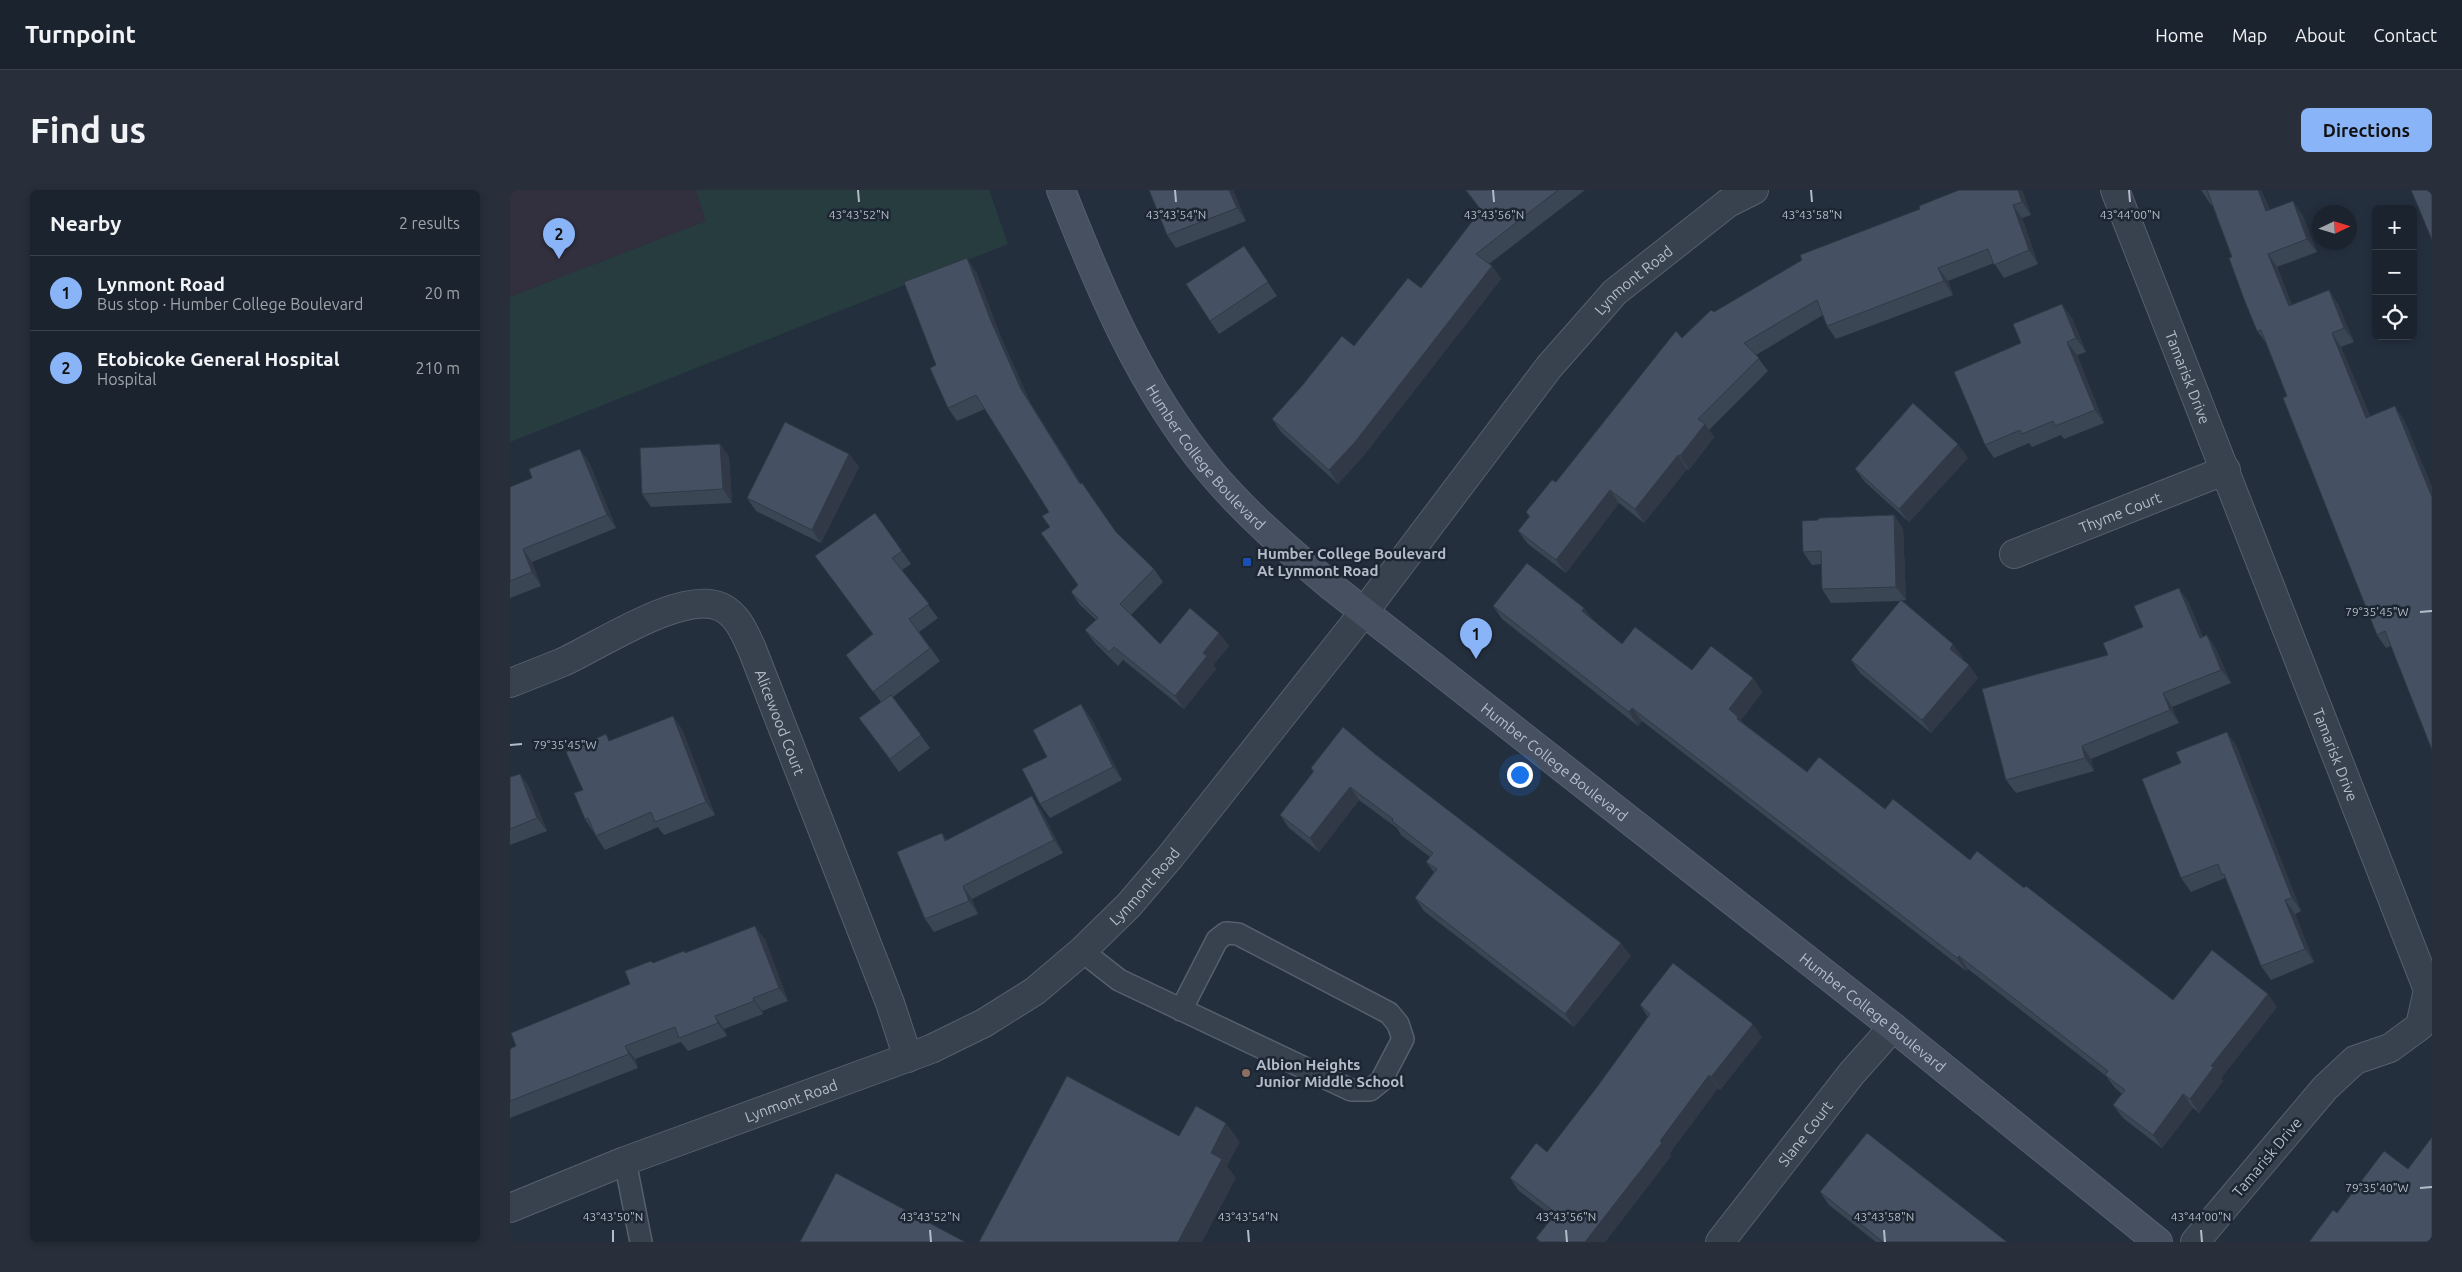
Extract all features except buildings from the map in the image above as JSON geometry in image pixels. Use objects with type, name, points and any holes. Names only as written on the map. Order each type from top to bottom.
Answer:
[{"type":"street","name":"Humber College Boulevard","points":[[1061,190],[1124,340],[1165,411],[1210,471],[1260,526],[1364,612],[1893,1027],[2158,1242]]},
{"type":"street","name":"Lynmont Road","points":[[510,1208],[625,1161],[908,1058],[984,1023],[1036,991],[1082,951],[1129,905],[1170,856],[1364,612],[1550,367],[1615,292],[1728,203],[1754,190]]},
{"type":"street","name":"Tamarisk Drive","points":[[2115,190],[2428,990],[2420,1026],[2390,1048],[2355,1060],[2325,1088],[2195,1242]]},
{"type":"street","name":"Thyme Court","points":[[2014,554],[2226,470]]},
{"type":"street","name":"Alicewood Court","points":[[510,683],[564,661],[670,610],[695,603],[721,607],[738,621],[752,649],[890,1003],[908,1058]]},
{"type":"street","name":"Slane Court","points":[[1720,1242],[1852,1074],[1893,1027]]},
{"type":"lane","points":[[1082,951],[1119,980],[1182,1010],[1351,1090],[1370,1090],[1382,1081],[1402,1038],[1398,1024],[1389,1013],[1238,934],[1226,933],[1217,940],[1182,1010]]},
{"type":"lane","points":[[625,1161],[641,1242]]},
{"type":"shaded area","points":[[510,190],[696,190],[706,221],[510,297]]},
{"type":"green space","points":[[696,190],[989,190],[1008,244],[510,442],[510,297],[706,221]]},
{"type":"place","name":"Etobicoke General Hospital","points":[[559,259]]},
{"type":"place","name":"Humber College Boulevard At Lynmont Road","points":[[1247,562]]},
{"type":"place","name":"Lynmont Road","points":[[1476,659]]},
{"type":"place","name":"Albion Heights Junior Middle School","points":[[1246,1073]]}]
